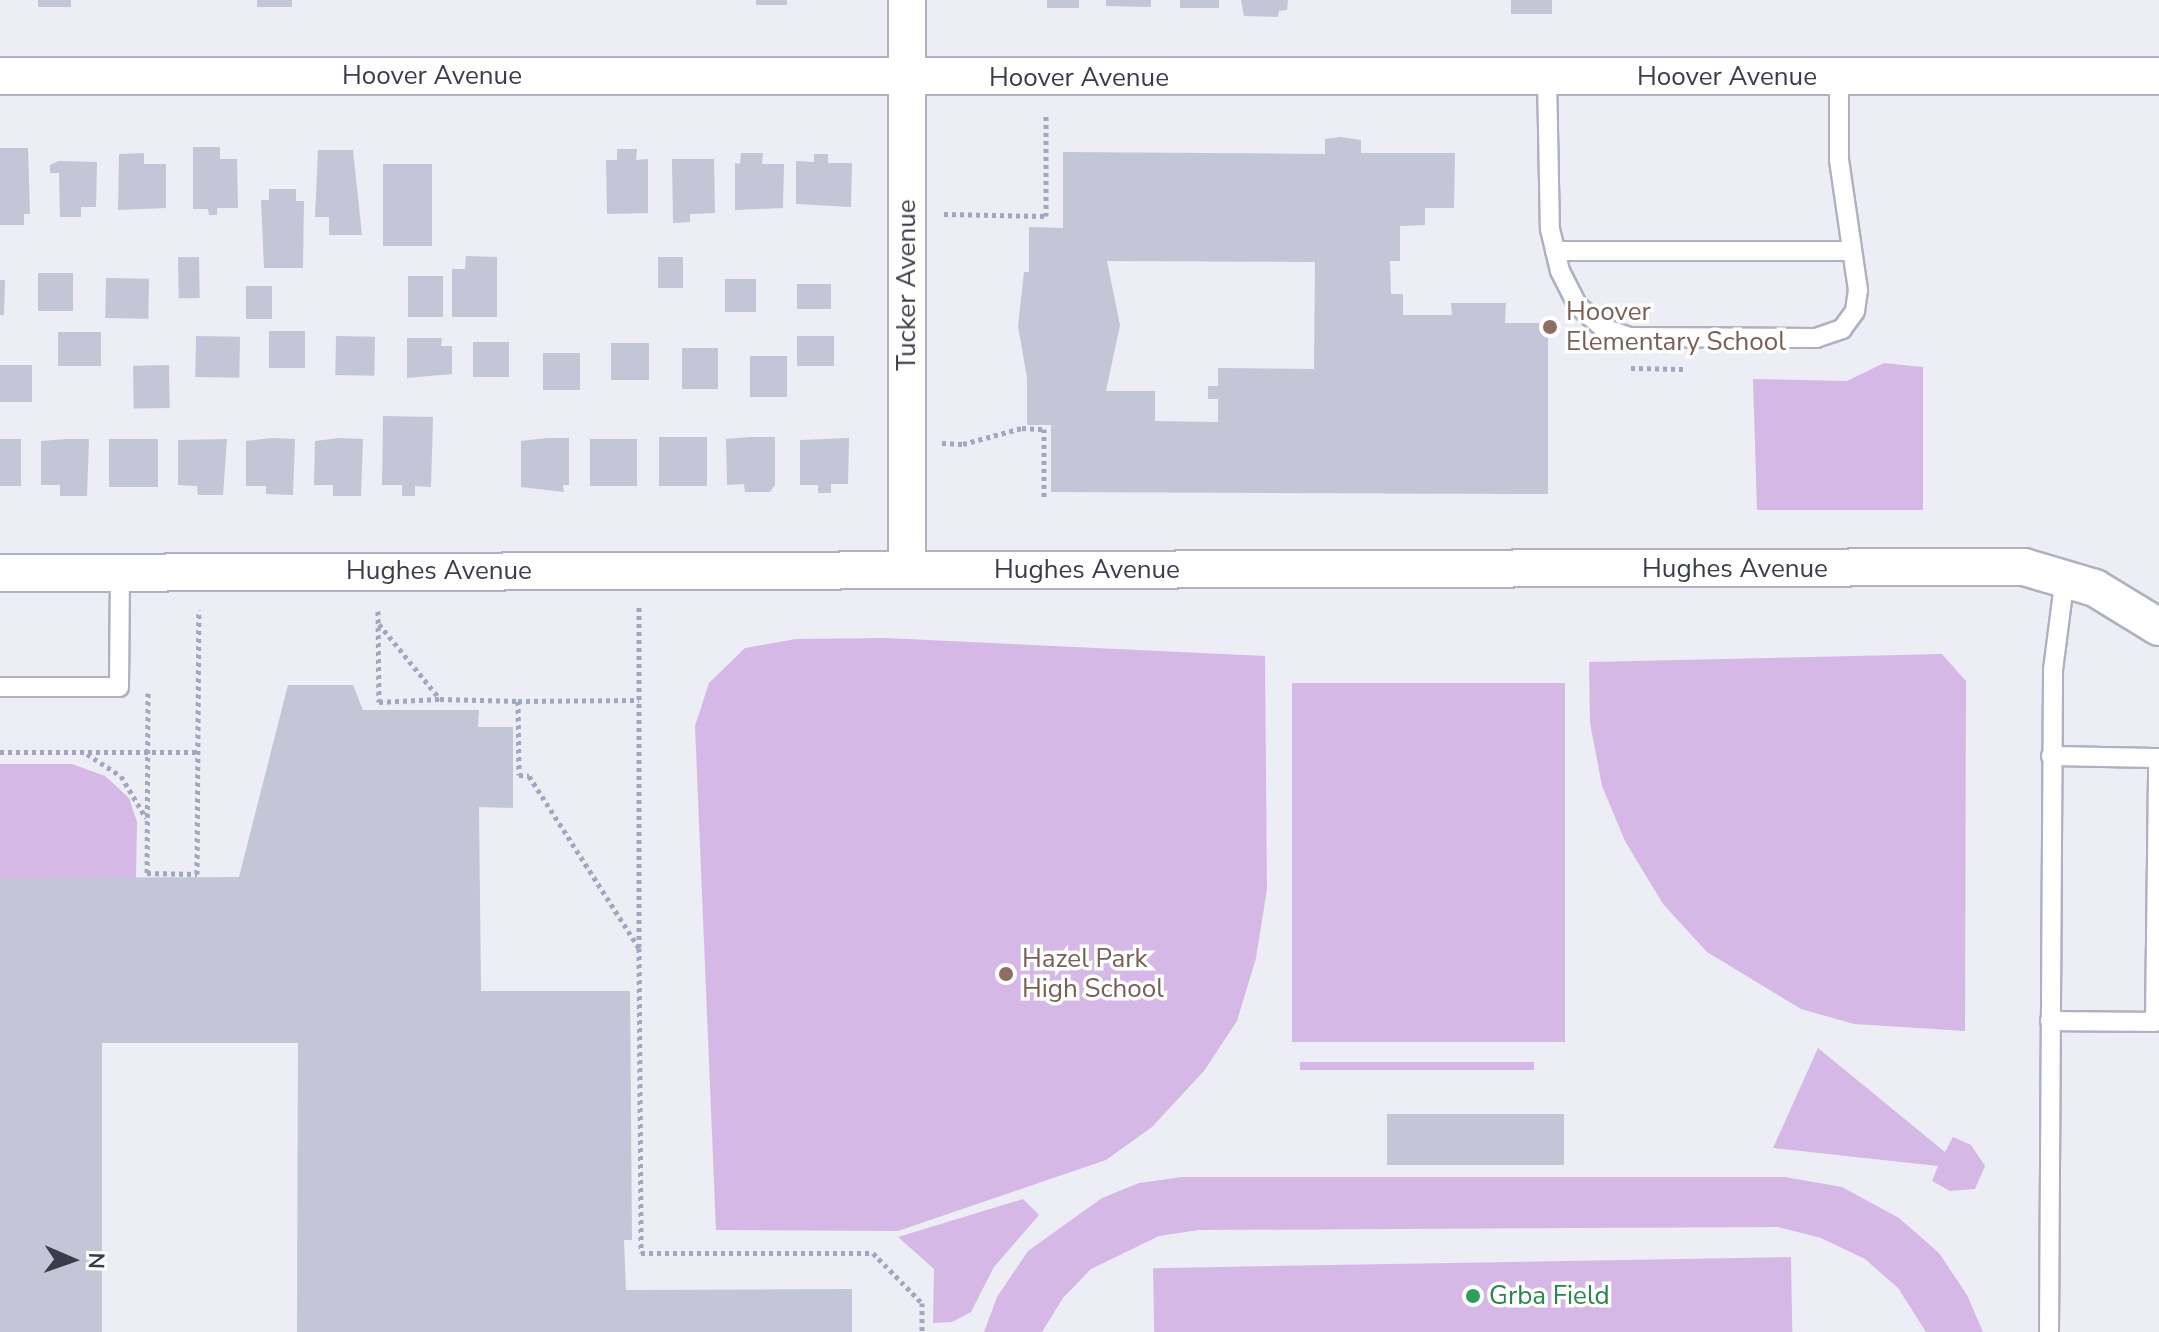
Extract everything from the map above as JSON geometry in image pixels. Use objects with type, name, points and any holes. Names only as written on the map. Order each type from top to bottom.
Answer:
[{"type":"street","name":"Tucker Avenue","points":[[907,0],[907,570]]},
{"type":"street","name":"Hoover Avenue","points":[[0,76],[2159,76]]},
{"type":"street","name":"Hughes Avenue","points":[[0,573],[2024,567],[2065,576],[2159,627]]},
{"type":"lane","points":[[1547,77],[1555,251],[1578,306],[1603,328],[1629,337],[1816,338],[1842,329],[1855,311],[1858,290],[1839,160],[1839,77]]},
{"type":"lane","points":[[1555,251],[1852,251]]},
{"type":"lane","points":[[0,687],[119,687],[120,572]]},
{"type":"lane","points":[[2049,1332],[2051,756],[2053,670],[2065,576]]},
{"type":"lane","points":[[2050,1021],[2155,1022],[2158,758],[2051,756]]},
{"type":"path","points":[[932,214],[1046,216],[1046,114]]},
{"type":"path","points":[[932,442],[963,444],[1022,428],[1044,429],[1044,499]]},
{"type":"path","points":[[639,569],[641,1253],[873,1253],[922,1303],[922,1332]]},
{"type":"path","points":[[148,688],[147,873],[197,874],[199,610]]},
{"type":"path","points":[[378,611],[379,702],[440,699],[639,700]]},
{"type":"path","points":[[379,624],[440,699]]},
{"type":"path","points":[[518,701],[519,775],[529,776],[639,948]]},
{"type":"path","points":[[0,752],[198,752]]},
{"type":"path","points":[[83,752],[121,776],[147,821]]},
{"type":"shaded area","points":[[1884,363],[1923,367],[1923,510],[1757,510],[1753,379],[1847,381]]},
{"type":"shaded area","points":[[886,638],[1265,656],[1267,889],[1256,958],[1237,1021],[1204,1071],[1152,1127],[1106,1160],[898,1231],[716,1230],[695,726],[709,683],[745,648],[796,639]]},
{"type":"shaded area","points":[[1942,654],[1966,681],[1965,1031],[1854,1024],[1801,1009],[1707,952],[1663,904],[1625,841],[1602,786],[1590,723],[1589,662]]},
{"type":"shaded area","points":[[1292,683],[1565,683],[1565,1042],[1292,1042]]},
{"type":"shaded area","points":[[0,764],[72,764],[105,776],[129,798],[137,822],[136,878],[0,878]]},
{"type":"shaded area","points":[[1818,1048],[1945,1152],[1953,1137],[1971,1145],[1985,1166],[1975,1189],[1950,1191],[1932,1181],[1938,1166],[1773,1148]]},
{"type":"shaded area","points":[[1300,1062],[1534,1062],[1534,1070],[1300,1070]]},
{"type":"shaded area","points":[[1182,1177],[1785,1177],[1842,1187],[1899,1218],[1939,1253],[1967,1295],[1983,1332],[1926,1332],[1898,1288],[1865,1259],[1821,1238],[1778,1227],[1199,1230],[1159,1236],[1091,1269],[1063,1298],[1042,1332],[984,1332],[997,1297],[1028,1251],[1102,1198],[1139,1183]]},
{"type":"shaded area","points":[[1023,1199],[1039,1215],[994,1267],[971,1312],[952,1322],[933,1323],[934,1269],[898,1237]]},
{"type":"shaded area","name":"Grba Field","points":[[1791,1257],[1792,1332],[1154,1332],[1153,1268]]},
{"type":"building","points":[[38,0],[71,0],[71,7],[38,7]]},
{"type":"building","points":[[257,0],[292,0],[292,7],[257,7]]},
{"type":"building","points":[[756,0],[787,0],[787,5],[756,5]]},
{"type":"building","points":[[1047,0],[1079,0],[1079,8],[1047,8]]},
{"type":"building","points":[[1106,0],[1151,0],[1151,7],[1106,6]]},
{"type":"building","points":[[1180,0],[1219,0],[1219,8],[1180,8]]},
{"type":"building","points":[[1241,0],[1288,0],[1287,10],[1279,11],[1278,17],[1244,16]]},
{"type":"building","points":[[1511,0],[1552,0],[1552,14],[1511,14]]},
{"type":"building","points":[[1341,137],[1361,140],[1361,153],[1455,153],[1454,208],[1425,208],[1425,225],[1400,226],[1400,261],[1390,261],[1391,294],[1403,294],[1403,315],[1452,315],[1451,303],[1506,303],[1505,323],[1548,323],[1548,494],[1051,492],[1051,425],[1027,425],[1027,378],[1018,326],[1024,272],[1029,272],[1029,227],[1063,228],[1063,152],[1325,154],[1325,139]],"holes":[[[1107,261],[1315,262],[1314,369],[1218,368],[1218,386],[1208,386],[1208,399],[1218,399],[1218,422],[1155,421],[1155,391],[1106,391],[1120,325]]]},
{"type":"building","points":[[193,147],[220,147],[220,159],[237,159],[238,208],[217,208],[217,215],[209,215],[208,209],[193,209]]},
{"type":"building","points":[[0,148],[28,148],[30,214],[24,214],[24,225],[0,225]]},
{"type":"building","points":[[617,149],[637,149],[636,160],[648,159],[648,213],[607,214],[606,160],[617,160]]},
{"type":"building","points":[[318,150],[353,150],[362,235],[329,235],[329,217],[315,217]]},
{"type":"building","points":[[144,153],[144,164],[166,164],[166,208],[118,210],[119,154]]},
{"type":"building","points":[[741,153],[763,153],[762,164],[784,164],[783,208],[735,210],[735,163],[740,164]]},
{"type":"building","points":[[814,154],[828,154],[828,163],[852,163],[851,207],[796,204],[796,161],[814,162]]},
{"type":"building","points":[[672,159],[714,159],[715,213],[690,214],[690,222],[673,223]]},
{"type":"building","points":[[58,161],[97,162],[96,207],[81,207],[81,217],[60,217],[59,173],[50,173],[50,165]]},
{"type":"building","points":[[383,164],[432,164],[432,246],[383,246]]},
{"type":"building","points":[[269,189],[296,189],[296,201],[304,201],[303,268],[264,268],[261,200],[269,200]]},
{"type":"building","points":[[466,256],[497,257],[497,317],[452,317],[452,269],[465,269]]},
{"type":"building","points":[[178,257],[199,257],[200,298],[179,298]]},
{"type":"building","points":[[658,257],[683,257],[683,288],[658,288]]},
{"type":"building","points":[[38,273],[73,273],[73,311],[38,311]]},
{"type":"building","points":[[408,276],[443,276],[443,317],[408,317]]},
{"type":"building","points":[[106,278],[149,279],[148,319],[105,318]]},
{"type":"building","points":[[725,279],[756,279],[756,312],[725,312]]},
{"type":"building","points":[[0,280],[5,280],[4,315],[0,315]]},
{"type":"building","points":[[797,284],[831,284],[831,309],[797,309]]},
{"type":"building","points":[[246,286],[272,286],[272,319],[246,319]]},
{"type":"building","points":[[269,331],[305,331],[305,368],[269,368]]},
{"type":"building","points":[[58,332],[101,332],[101,366],[58,366]]},
{"type":"building","points":[[196,336],[240,337],[239,378],[195,377]]},
{"type":"building","points":[[336,336],[375,337],[374,376],[335,375]]},
{"type":"building","points":[[797,336],[834,336],[834,366],[797,366]]},
{"type":"building","points":[[407,338],[442,338],[441,346],[452,346],[452,374],[407,378]]},
{"type":"building","points":[[473,342],[509,342],[509,377],[473,377]]},
{"type":"building","points":[[611,343],[649,343],[649,380],[611,380]]},
{"type":"building","points":[[682,348],[718,348],[718,389],[682,389]]},
{"type":"building","points":[[543,353],[580,353],[580,390],[543,390]]},
{"type":"building","points":[[750,356],[787,356],[787,397],[750,397]]},
{"type":"building","points":[[0,365],[32,365],[32,402],[0,402]]},
{"type":"building","points":[[169,365],[170,408],[134,409],[133,366]]},
{"type":"building","points":[[383,416],[433,417],[431,487],[415,486],[415,496],[402,496],[402,485],[382,485]]},
{"type":"building","points":[[659,437],[707,437],[707,486],[659,486]]},
{"type":"building","points":[[775,437],[775,485],[770,492],[745,492],[744,484],[727,485],[726,439]]},
{"type":"building","points":[[569,438],[569,485],[563,485],[564,492],[521,487],[521,441]]},
{"type":"building","points":[[849,438],[848,484],[831,484],[831,493],[818,493],[818,485],[800,485],[800,440]]},
{"type":"building","points":[[0,439],[21,439],[21,486],[0,486]]},
{"type":"building","points":[[89,439],[87,496],[60,496],[60,485],[41,485],[41,441]]},
{"type":"building","points":[[109,439],[158,439],[158,487],[109,487]]},
{"type":"building","points":[[227,439],[223,495],[198,495],[197,486],[178,485],[178,440]]},
{"type":"building","points":[[295,439],[293,495],[266,494],[266,486],[246,486],[246,441]]},
{"type":"building","points":[[363,439],[361,496],[333,496],[333,485],[314,485],[315,441]]},
{"type":"building","points":[[590,439],[637,439],[637,486],[590,486]]},
{"type":"building","points":[[288,685],[353,685],[363,710],[479,710],[478,727],[513,727],[513,808],[479,807],[481,991],[630,991],[632,1240],[624,1240],[626,1290],[852,1289],[852,1332],[297,1332],[298,1043],[102,1043],[102,1332],[0,1332],[0,878],[239,877]]},
{"type":"building","points":[[1387,1114],[1564,1114],[1564,1165],[1387,1165]]},
{"type":"place","name":"Hoover Elementary School","points":[[1550,327]]},
{"type":"place","name":"Hazel Park High School","points":[[1006,974]]},
{"type":"place","name":"Grba Field","points":[[1473,1296]]}]
